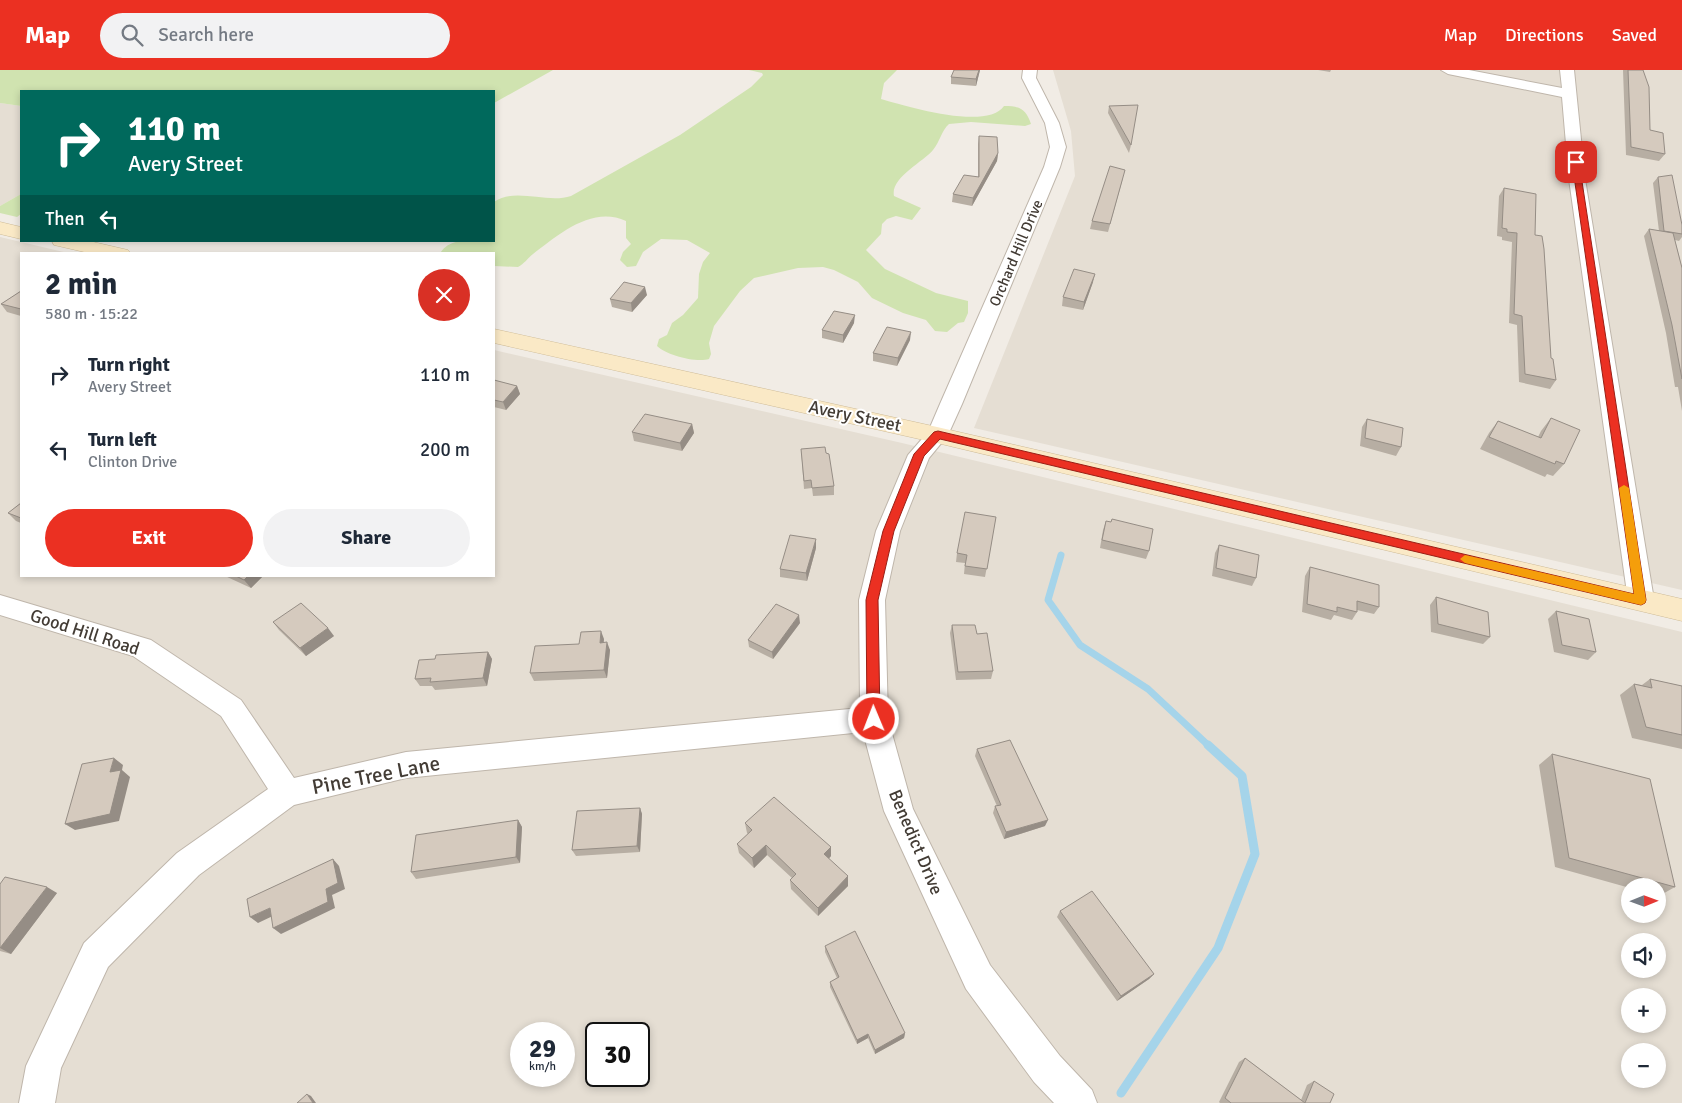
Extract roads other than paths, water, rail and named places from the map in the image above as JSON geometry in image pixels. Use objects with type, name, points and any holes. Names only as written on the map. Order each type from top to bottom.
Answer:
[{"type":"main road","points":[[0,228],[20,233]]},
{"type":"main road","points":[[66,242],[112,252]]},
{"type":"main road","name":"Avery Street","points":[[495,336],[938,435],[1682,610]]},
{"type":"street","name":"Orchard Hill Drive","points":[[938,435],[1052,167],[1058,147],[1052,124],[1029,78],[1030,70]]},
{"type":"street","points":[[1448,70],[1570,94]]},
{"type":"street","points":[[1567,70],[1577,179],[1641,600]]},
{"type":"street","name":"Benedict Drive","points":[[938,435],[919,454],[888,531],[872,600],[874,719],[899,811],[978,977],[1047,1069],[1079,1103]]},
{"type":"street","name":"Good Hill Road","points":[[0,605],[142,648],[231,708],[287,793]]},
{"type":"street","name":"Pine Tree Lane","points":[[37,1103],[44,1066],[96,955],[188,864],[287,793],[406,765],[874,719]]},
{"type":"waterway","points":[[1061,555],[1048,600],[1080,645],[1148,689],[1209,746]]},
{"type":"waterway","points":[[1121,1093],[1218,948],[1255,854],[1242,776],[1208,745]]}]
